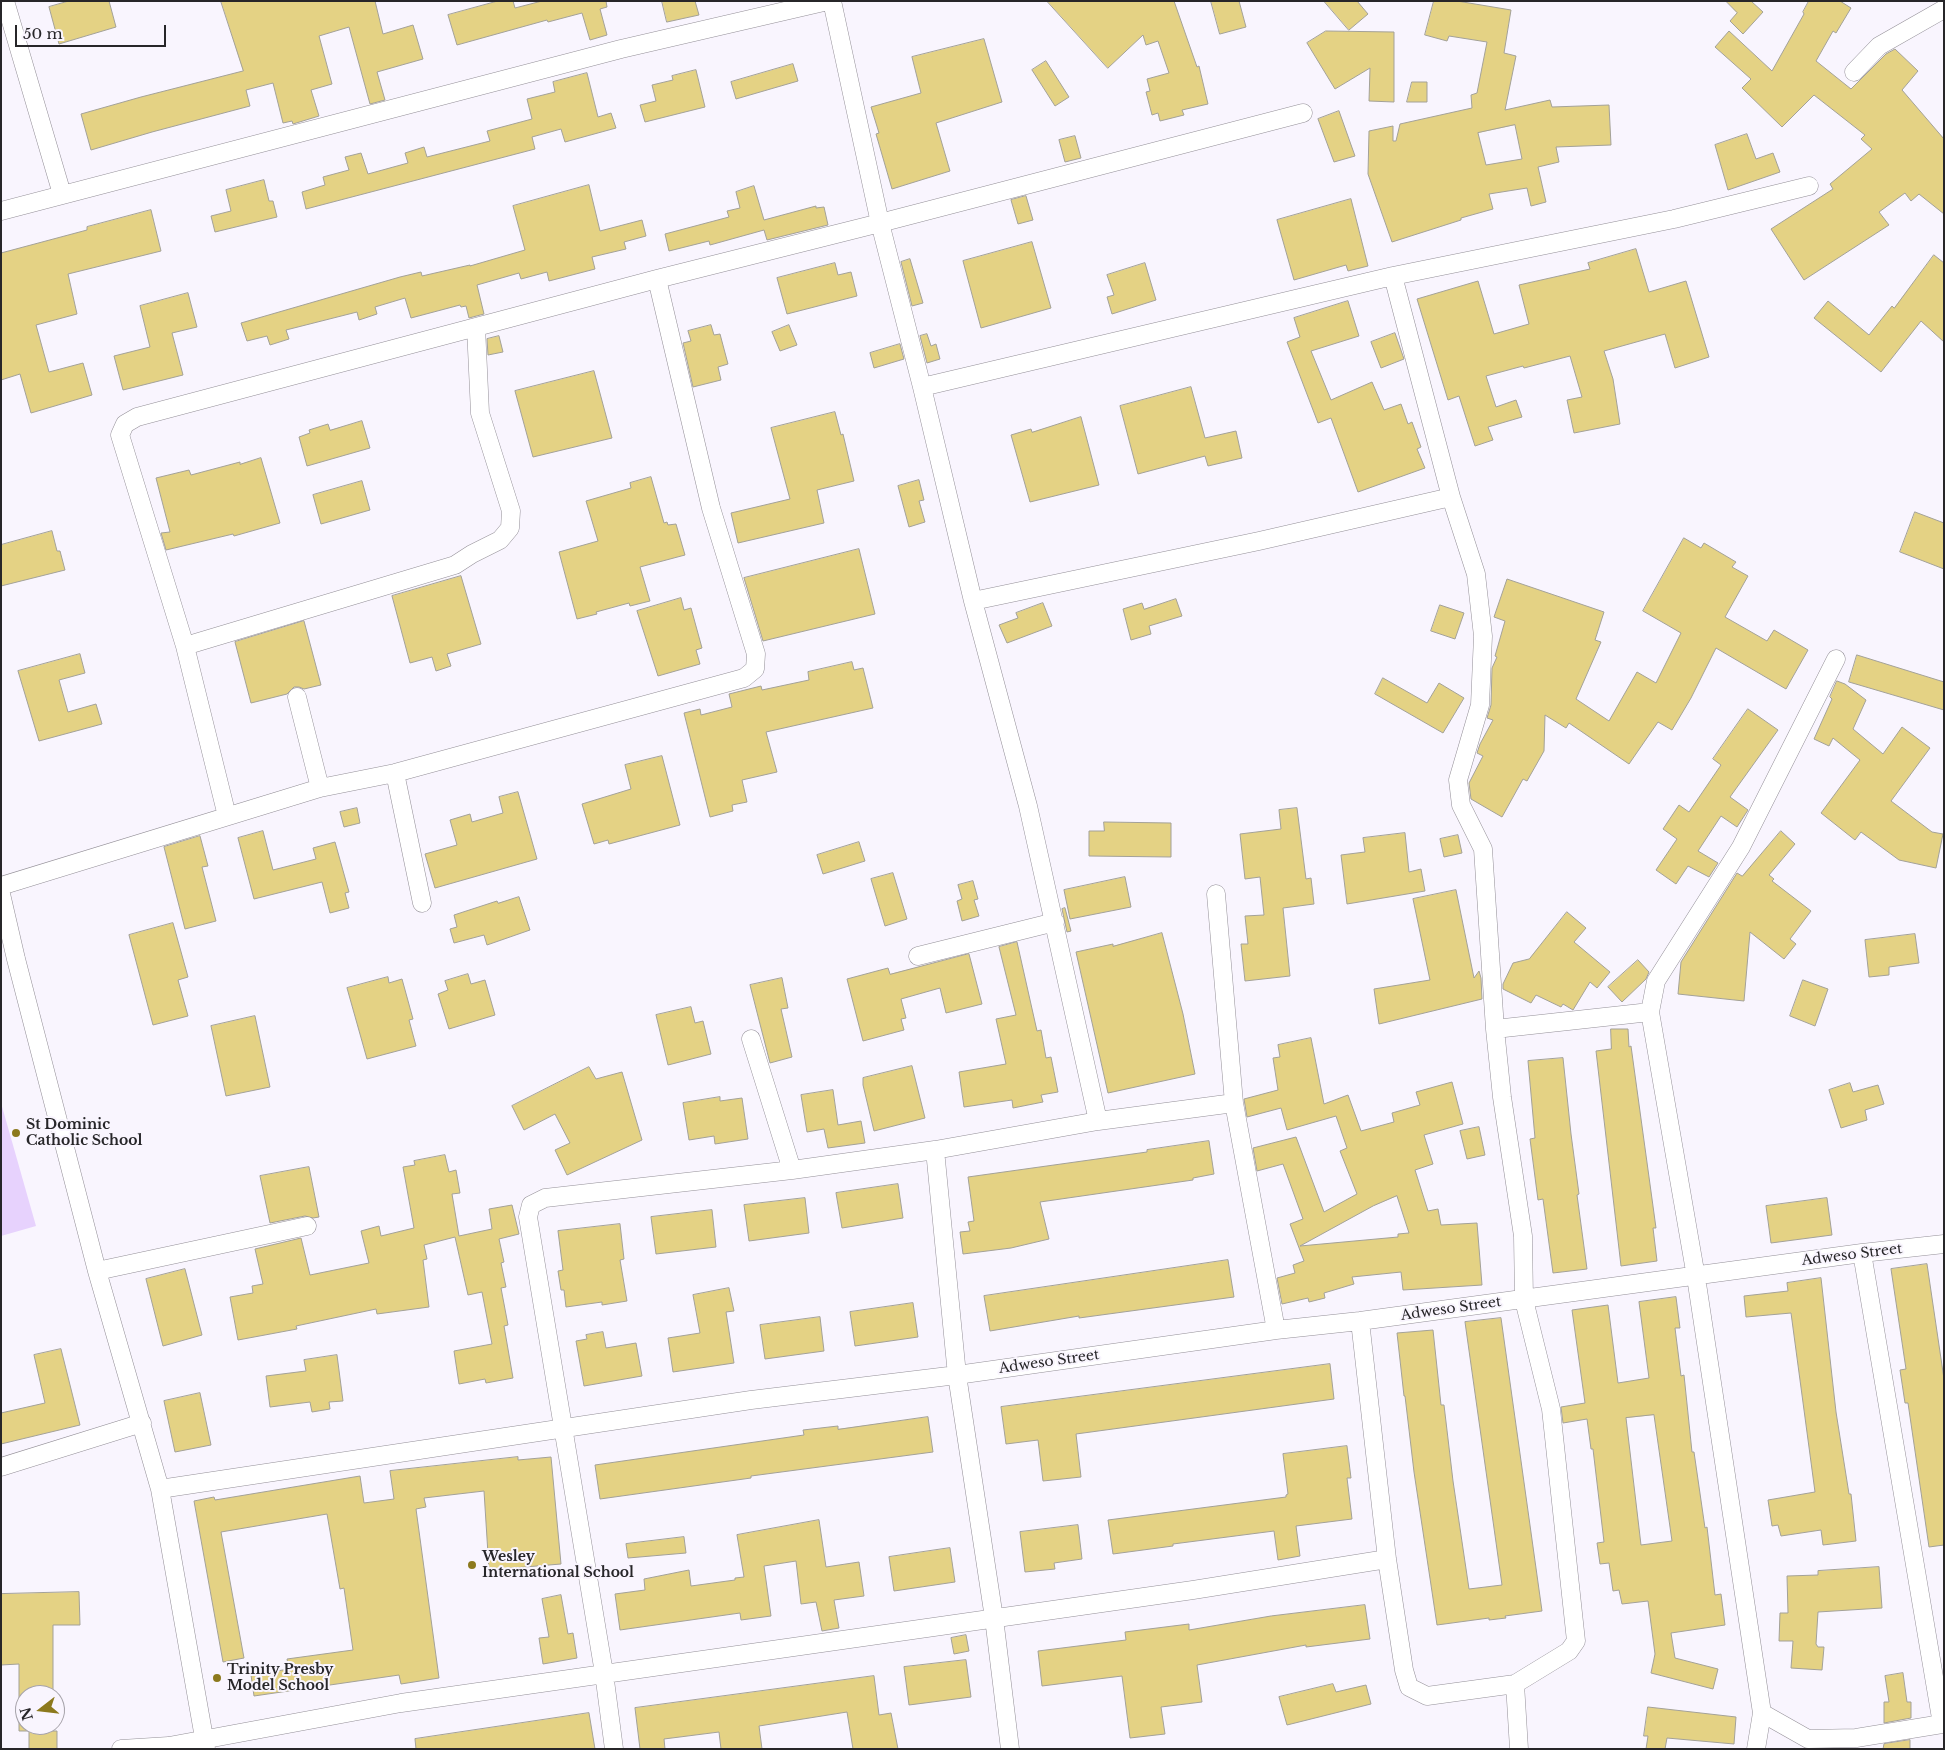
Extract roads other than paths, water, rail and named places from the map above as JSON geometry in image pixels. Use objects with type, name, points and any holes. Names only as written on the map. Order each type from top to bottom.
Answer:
[{"type":"street","points":[[5,1],[62,194]]},
{"type":"street","points":[[1,211],[621,49],[828,1]]},
{"type":"street","points":[[832,1],[880,223],[973,601],[1028,806],[1098,1121]]},
{"type":"street","points":[[1854,72],[1879,46],[1944,9]]},
{"type":"street","points":[[227,816],[185,646],[120,435],[125,424],[137,418],[657,279],[880,223],[1303,112]]},
{"type":"street","points":[[922,388],[1393,276],[1674,219],[1809,186]]},
{"type":"street","points":[[1360,1321],[1387,1559],[1404,1670],[1409,1687],[1427,1696],[1515,1684],[1569,1650],[1576,1640],[1551,1409],[1524,1300],[1523,1236],[1502,1097],[1495,1028],[1483,849],[1461,805],[1458,780],[1480,705],[1483,636],[1476,574],[1451,497],[1393,276]]},
{"type":"street","points":[[1,886],[320,788],[395,773],[744,678],[755,669],[756,654],[711,508],[657,279]]},
{"type":"street","points":[[185,646],[455,565],[500,540],[510,528],[511,511],[480,413],[476,327]]},
{"type":"street","points":[[973,601],[1259,542],[1451,497]]},
{"type":"street","points":[[1756,1749],[1762,1713],[1696,1277],[1650,1012],[1656,981],[1741,847],[1836,659]]},
{"type":"street","points":[[297,697],[320,788]]},
{"type":"street","points":[[395,773],[422,903]]},
{"type":"street","points":[[1,894],[16,960],[97,1271],[160,1489],[205,1744]]},
{"type":"street","points":[[1216,894],[1234,1103],[1276,1330]]},
{"type":"street","points":[[918,956],[1055,922]]},
{"type":"street","points":[[1495,1028],[1650,1012]]},
{"type":"street","points":[[751,1039],[792,1170]]},
{"type":"street","points":[[614,1749],[604,1673],[528,1217],[531,1206],[545,1198],[792,1170],[935,1150],[1098,1121],[1234,1103]]},
{"type":"street","points":[[935,1150],[957,1375],[994,1618],[1010,1749]]},
{"type":"street","points":[[97,1271],[306,1226]]},
{"type":"street","name":"Adweso Street","points":[[160,1489],[751,1400],[957,1375],[1276,1330],[1524,1300],[1862,1253],[1944,1244]]},
{"type":"street","points":[[1762,1713],[1808,1739],[1856,1738],[1943,1724],[1862,1253]]},
{"type":"street","points":[[1,1467],[142,1423]]},
{"type":"street","points":[[121,1749],[205,1744],[401,1703],[1193,1590],[1387,1559]]},
{"type":"street","points":[[1515,1684],[1520,1749]]},
{"type":"place","name":"St Dominic Catholic School","points":[[16,1133]]},
{"type":"place","name":"Wesley International School","points":[[472,1565]]},
{"type":"place","name":"Trinity Presby Model School","points":[[217,1678]]}]
